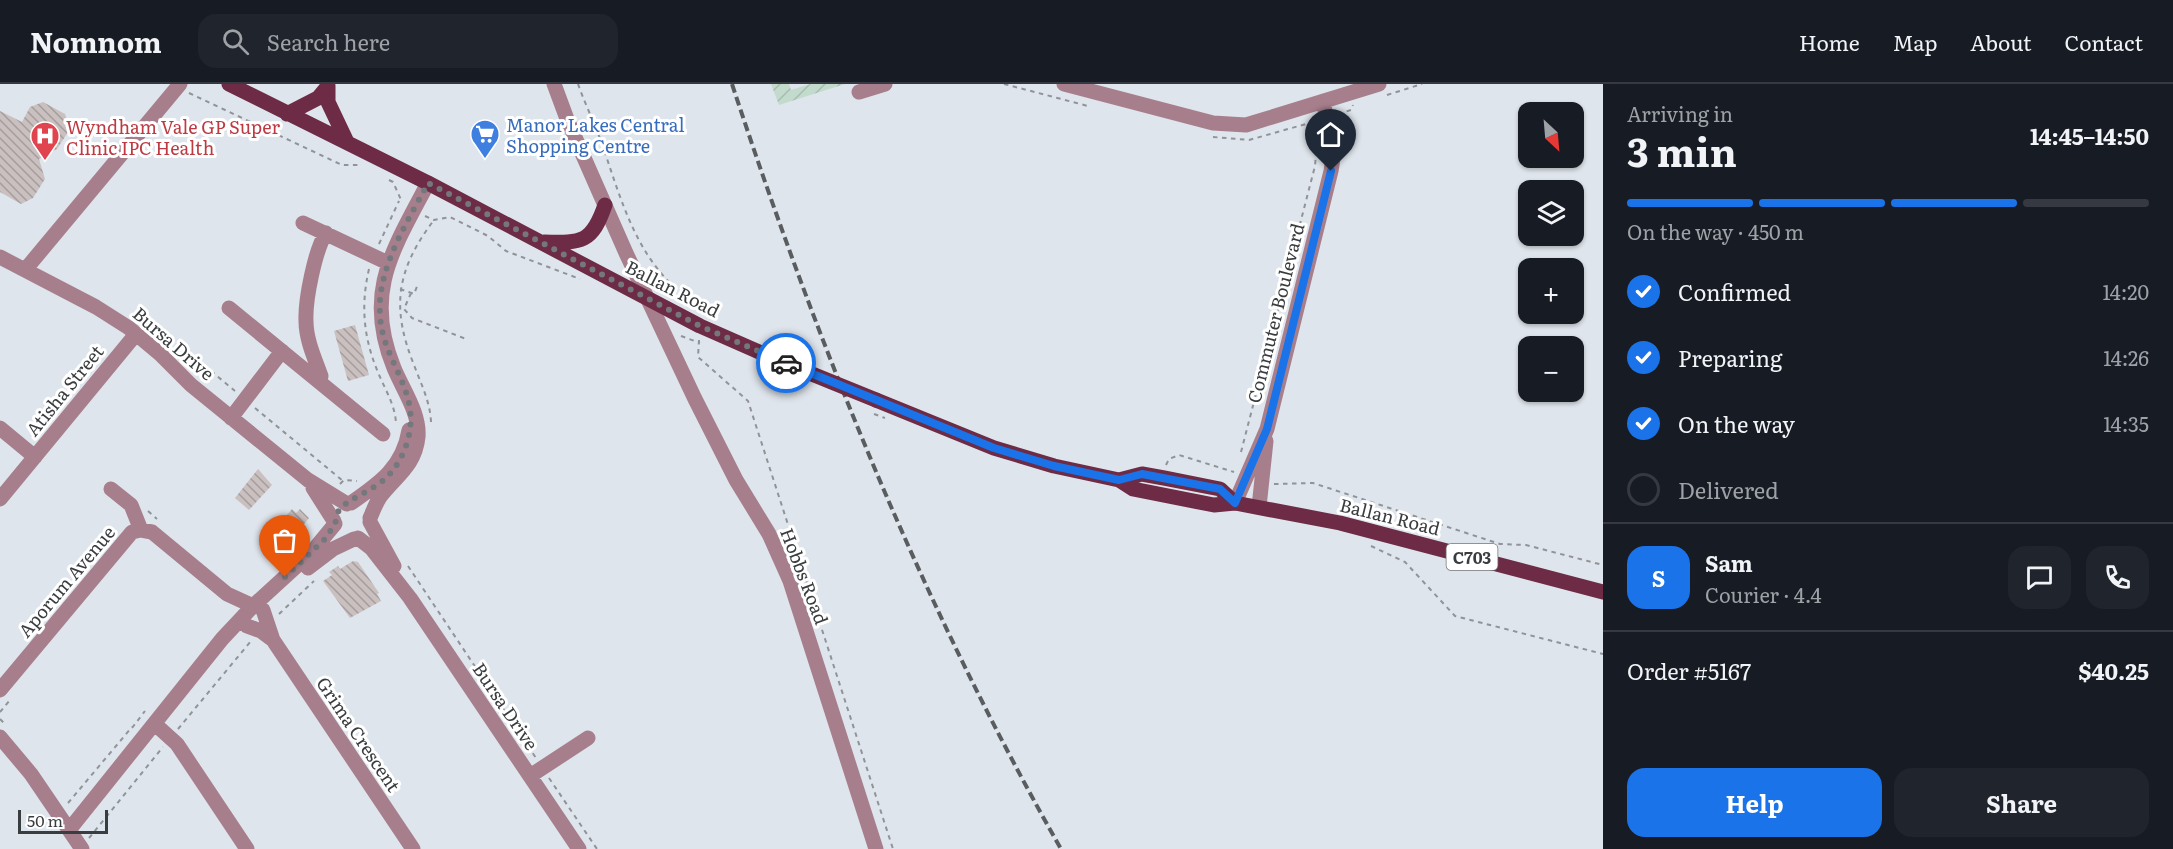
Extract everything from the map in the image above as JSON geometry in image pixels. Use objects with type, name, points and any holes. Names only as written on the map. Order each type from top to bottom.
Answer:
[{"type":"main road","name":"Ballan Road","points":[[229,84],[428,183],[694,322],[775,359],[994,448],[1054,466],[1119,480],[1133,489],[1214,506],[1235,503],[1259,507],[1408,539],[1603,592]]},
{"type":"main road","points":[[287,114],[318,98],[328,85]]},
{"type":"main road","points":[[328,85],[328,102],[347,142]]},
{"type":"main road","points":[[538,241],[573,243],[583,240],[595,230],[605,205]]},
{"type":"main road","name":"Ballan Road","points":[[1119,480],[1142,474],[1220,489],[1235,503]]},
{"type":"street","name":"Hobbs Road","points":[[554,84],[648,299],[715,439],[768,534],[790,581],[876,849]]},
{"type":"street","points":[[859,92],[885,84]]},
{"type":"street","points":[[1064,84],[1222,124],[1246,125],[1379,84]]},
{"type":"street","points":[[26,270],[179,86]]},
{"type":"street","name":"Commuter Boulevard","points":[[1235,503],[1267,429],[1331,171],[1334,153],[1323,101]]},
{"type":"street","points":[[69,830],[172,705],[258,623],[320,558],[368,530],[379,498],[407,468],[415,453],[418,424],[388,353],[381,328],[380,304],[388,263],[428,183]]},
{"type":"street","points":[[303,223],[388,263]]},
{"type":"street","points":[[319,381],[321,376],[309,340],[306,321],[316,256],[326,233]]},
{"type":"street","name":"Bursa Drive","points":[[0,257],[96,307],[136,334],[231,418],[308,480],[349,503]]},
{"type":"street","points":[[229,308],[383,434]]},
{"type":"street","name":"Atisha Street","points":[[0,499],[136,334]]},
{"type":"street","points":[[231,418],[287,355],[309,340]]},
{"type":"street","points":[[258,623],[335,523],[339,509],[386,478],[402,456],[409,429],[409,403]]},
{"type":"street","points":[[0,428],[35,457]]},
{"type":"street","name":"Commuter Boulevard","points":[[1259,507],[1267,429]]},
{"type":"street","name":"Bursa Drive","points":[[308,480],[335,523]]},
{"type":"street","name":"Aporum Avenue","points":[[111,489],[131,505],[141,530]]},
{"type":"street","points":[[349,503],[366,508],[370,520]]},
{"type":"street","name":"Bursa Drive","points":[[370,520],[410,598]]},
{"type":"street","points":[[335,523],[344,537],[356,538]]},
{"type":"street","name":"Aporum Avenue","points":[[7,693],[132,532],[141,530],[157,536],[258,623]]},
{"type":"street","name":"Bursa Drive","points":[[356,538],[371,548],[410,598],[536,772],[579,849]]},
{"type":"street","name":"Grima Crescent","points":[[258,623],[413,849]]},
{"type":"street","points":[[156,725],[171,737],[247,849]]},
{"type":"street","points":[[0,737],[31,774],[69,830],[87,846]]},
{"type":"street","name":"Bursa Drive","points":[[536,772],[588,738]]},
{"type":"path","points":[[578,84],[627,217],[648,258],[660,275],[669,285],[690,300],[699,342],[693,342],[662,326]]},
{"type":"path","points":[[179,86],[342,165],[364,166]]},
{"type":"path","points":[[1238,462],[1315,166],[1317,138],[1307,106]]},
{"type":"path","points":[[383,177],[393,182],[399,201],[414,210],[434,220],[450,217],[488,236],[512,254],[583,280]]},
{"type":"path","points":[[432,426],[429,403],[402,332],[399,316],[400,289],[414,249],[434,220]]},
{"type":"path","points":[[400,289],[414,294],[418,284]]},
{"type":"path","points":[[411,293],[404,309],[412,318],[466,339]]},
{"type":"path","points":[[211,370],[343,481]]},
{"type":"path","points":[[1164,478],[1169,459],[1179,455],[1248,476]]},
{"type":"path","points":[[1263,481],[1279,485],[1299,482],[1313,483],[1500,544],[1526,545],[1603,565]]},
{"type":"path","points":[[1368,544],[1405,562],[1455,616],[1603,654]]},
{"type":"path","points":[[407,565],[536,772],[597,849]]},
{"type":"path","points":[[87,846],[95,828],[171,737],[258,623],[315,580]]},
{"type":"path","points":[[0,712],[7,693]]},
{"type":"path","points":[[57,812],[67,805],[132,727]]},
{"type":"green space","points":[[771,84],[789,84],[791,90],[810,84],[845,84],[779,105]]},
{"type":"building","points":[[43,102],[65,114],[70,129],[57,149],[39,159],[45,179],[33,198],[21,204],[0,192],[0,111],[22,122],[30,107]]},
{"type":"building","points":[[355,325],[369,375],[348,381],[334,331]]},
{"type":"building","points":[[258,469],[272,485],[249,510],[235,498]]},
{"type":"building","points":[[292,509],[296,513],[300,509],[309,518],[293,538],[278,526]]},
{"type":"building","points":[[353,561],[358,562],[379,593],[377,594],[381,601],[350,618],[323,581],[332,575],[329,572],[338,566],[340,569]]},
{"type":"railway","points":[[732,84],[801,281],[877,475],[964,664],[1061,849]]},
{"type":"way so far","points":[[285,577],[324,540],[335,524],[335,516],[339,509],[386,478],[402,456],[407,444],[409,403],[384,342],[380,304],[388,263],[428,183],[700,326],[786,363]]},
{"type":"place","name":"Manor Lakes Central Shopping Centre","points":[[485,160]]},
{"type":"place","name":"Wyndham Vale GP Super Clinic IPC Health","points":[[45,162]]},
{"type":"route","points":[[786,363],[994,448],[1054,466],[1119,480],[1142,474],[1220,489],[1235,503],[1267,429],[1331,171]]}]
